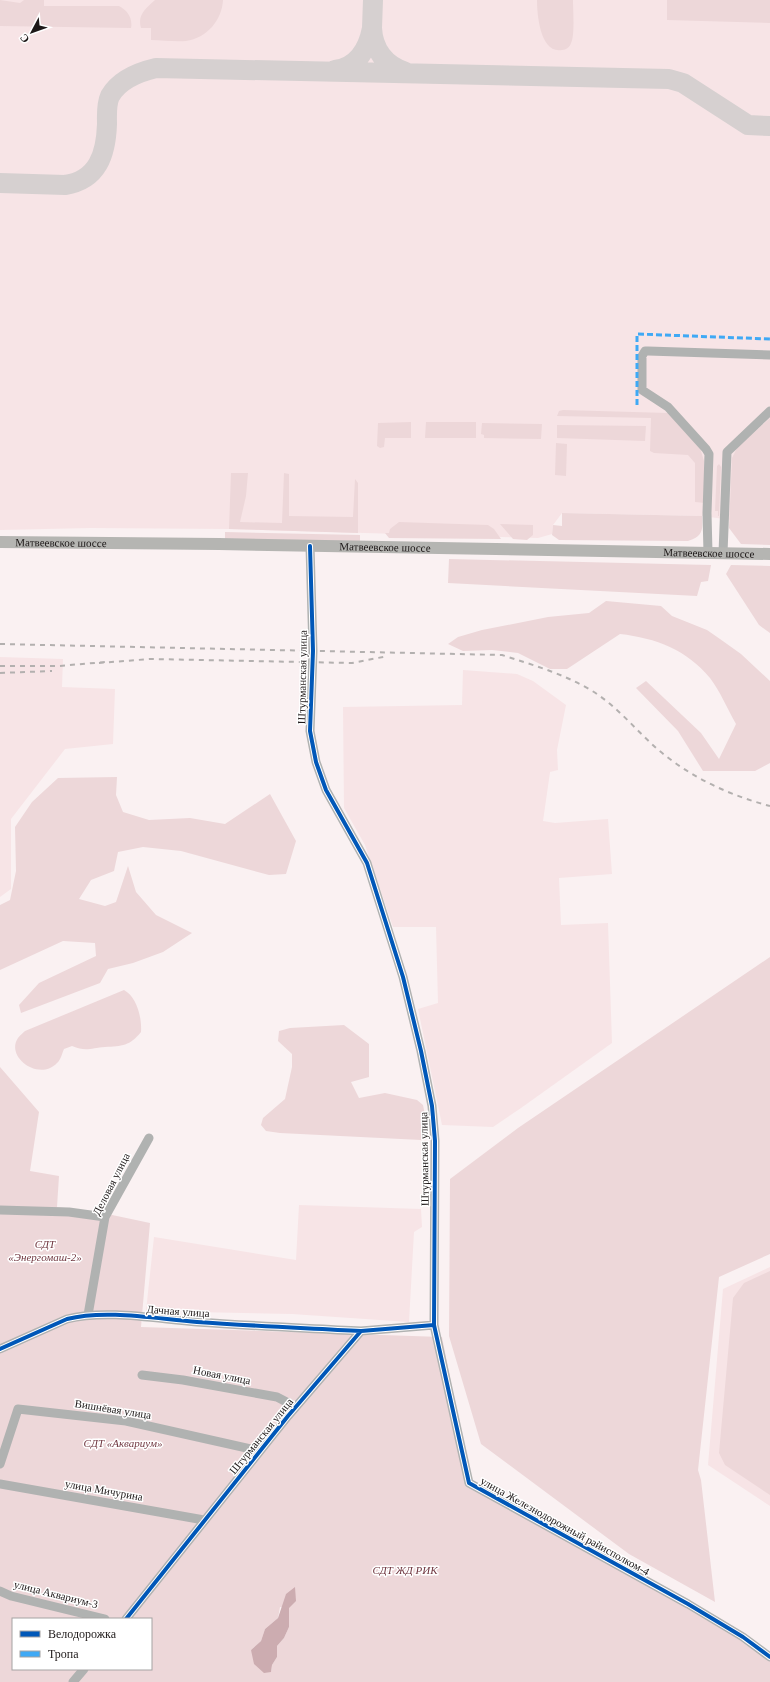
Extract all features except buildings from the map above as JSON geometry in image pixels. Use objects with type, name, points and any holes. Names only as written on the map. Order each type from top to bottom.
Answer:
[{"type":"main road","name":"Матвеевское шоссе","points":[[0,542],[219,544],[770,554]]},
{"type":"street","points":[[708,553],[707,513],[709,454],[668,407],[642,390],[643,354],[648,351],[770,355]]},
{"type":"street","points":[[723,553],[727,452],[770,411]]},
{"type":"street","name":"Штурманская улица","points":[[310,546],[313,651],[310,730],[313,747],[326,790],[366,863],[403,977],[421,1051],[432,1106],[435,1141],[434,1325]]},
{"type":"street","name":"Деловая улица","points":[[88,1315],[105,1217],[149,1138]]},
{"type":"street","points":[[0,1210],[69,1212],[105,1217]]},
{"type":"street","name":"Дачная улица","points":[[0,1348],[67,1319],[98,1314],[198,1322],[361,1331]]},
{"type":"street","points":[[361,1331],[434,1325]]},
{"type":"street","name":"улица Железнодорожный райисполком-4","points":[[434,1325],[469,1483],[688,1604],[742,1636],[770,1656]]},
{"type":"street","name":"Штурманская улица","points":[[127,1618],[296,1406],[361,1331]]},
{"type":"street","name":"Новая улица","points":[[142,1375],[183,1380],[276,1397],[296,1406]]},
{"type":"street","name":"Вишнёвая улица","points":[[0,1464],[18,1408],[126,1421],[260,1451]]},
{"type":"street","name":"улица Мичурина","points":[[0,1484],[204,1520]]},
{"type":"street","name":"улица Аквариум-3","points":[[0,1592],[101,1618]]},
{"type":"street","points":[[73,1682],[83,1670]]},
{"type":"shaded area","points":[[0,0],[770,0],[770,520],[732,520],[702,516],[562,513],[553,525],[552,534],[538,538],[229,529],[91,528],[0,530]]},
{"type":"shaded area","points":[[0,657],[63,659],[62,687],[115,689],[113,744],[65,749],[11,819],[11,889],[0,897]]},
{"type":"shaded area","points":[[463,670],[517,674],[533,681],[566,705],[557,750],[558,770],[550,772],[543,821],[555,823],[608,819],[612,874],[559,878],[561,925],[608,923],[612,1043],[493,1127],[442,1125],[418,1009],[438,1003],[436,927],[393,927],[365,845],[344,808],[343,707],[462,705]]},
{"type":"shaded area","points":[[299,1205],[421,1209],[422,1227],[414,1232],[409,1322],[292,1314],[146,1311],[154,1237],[296,1260]]},
{"type":"shaded area","points":[[770,1267],[770,1506],[708,1465],[723,1289]]},
{"type":"shaded area","points":[[295,1587],[296,1601],[289,1608],[289,1627],[284,1638],[277,1646],[277,1657],[272,1665],[271,1672],[264,1673],[254,1664],[251,1650],[261,1641],[265,1629],[278,1618],[286,1594]]},
{"type":"green space","points":[[0,0],[20,3],[24,0],[44,0],[44,6],[119,6],[129,15],[131,28],[0,26]]},
{"type":"green space","points":[[155,0],[223,0],[220,14],[207,32],[194,39],[177,41],[151,40],[151,28],[141,28],[140,19],[143,12]]},
{"type":"green space","points":[[537,0],[573,0],[573,35],[569,47],[566,49],[555,50],[544,40],[539,23]]},
{"type":"green space","points":[[667,0],[770,0],[770,23],[667,20]]},
{"type":"green space","points":[[559,411],[668,413],[700,448],[704,461],[705,503],[695,502],[695,463],[688,455],[654,453],[650,451],[651,418],[557,416]]},
{"type":"green space","points":[[770,418],[770,545],[741,544],[729,528],[732,458],[737,448]]},
{"type":"green space","points":[[411,422],[411,438],[385,438],[384,447],[380,448],[377,446],[378,423]]},
{"type":"green space","points":[[426,422],[476,422],[476,438],[425,438]]},
{"type":"green space","points":[[482,423],[542,424],[541,439],[484,438],[484,435],[481,434]]},
{"type":"green space","points":[[557,425],[646,426],[645,441],[557,438]]},
{"type":"green space","points":[[556,443],[567,444],[566,476],[555,475]]},
{"type":"green space","points":[[719,464],[721,467],[718,516],[718,511],[715,511],[717,466]]},
{"type":"green space","points":[[231,473],[248,473],[246,496],[240,522],[282,523],[284,473],[289,474],[289,516],[353,517],[355,479],[358,483],[358,533],[229,529]]},
{"type":"green space","points":[[562,513],[702,516],[702,529],[697,537],[688,541],[559,540],[552,535],[553,525],[562,526]]},
{"type":"green space","points":[[399,522],[488,525],[494,529],[501,539],[389,538],[385,533],[389,533],[390,529]]},
{"type":"green space","points":[[500,524],[533,525],[533,535],[527,540],[513,539]]},
{"type":"green space","points":[[225,532],[360,535],[360,544],[225,539]]},
{"type":"green space","points":[[449,559],[711,565],[708,581],[701,582],[697,596],[448,583]]},
{"type":"green space","points":[[731,565],[770,566],[770,633],[759,625],[726,574]]},
{"type":"green space","points":[[606,601],[661,606],[672,616],[707,630],[741,654],[770,681],[770,763],[755,771],[703,771],[678,731],[636,688],[646,681],[701,733],[719,759],[736,724],[717,689],[701,668],[681,653],[658,642],[620,634],[567,669],[550,669],[518,653],[492,650],[463,651],[448,644],[458,637],[482,630],[548,617],[589,613]]},
{"type":"green space","points":[[117,777],[116,795],[123,812],[149,820],[190,818],[225,824],[270,794],[296,841],[286,874],[269,875],[181,851],[143,847],[118,852],[114,871],[91,880],[79,899],[105,906],[116,902],[128,866],[136,892],[156,915],[192,933],[163,952],[133,963],[108,969],[100,983],[21,1013],[19,1005],[39,983],[96,956],[95,943],[63,941],[0,970],[0,905],[10,900],[16,871],[15,827],[32,802],[58,778]]},
{"type":"green space","points":[[770,957],[770,1254],[719,1277],[698,1470],[701,1480],[715,1602],[629,1554],[481,1444],[449,1336],[450,1179],[518,1128]]},
{"type":"green space","points":[[124,990],[129,993],[138,1008],[141,1021],[141,1032],[129,1043],[121,1046],[88,1049],[81,1049],[72,1046],[64,1049],[57,1063],[50,1068],[41,1070],[26,1065],[16,1053],[15,1045],[18,1038],[25,1031]]},
{"type":"green space","points":[[344,1025],[369,1044],[369,1077],[351,1082],[359,1098],[385,1093],[417,1100],[423,1105],[425,1115],[425,1137],[421,1140],[280,1133],[266,1131],[261,1125],[263,1118],[285,1099],[292,1067],[292,1054],[278,1041],[279,1031],[290,1028]]},
{"type":"green space","points":[[0,1067],[39,1112],[30,1171],[59,1176],[57,1207],[98,1212],[150,1223],[141,1327],[442,1337],[470,1479],[770,1652],[770,1682],[0,1682]],"holes":[[[280,1607],[289,1608],[289,1627],[284,1638],[277,1646],[277,1657],[272,1665],[271,1672],[251,1650],[261,1641],[265,1629],[278,1618]]]},
{"type":"green space","points":[[770,1271],[770,1495],[725,1465],[719,1453],[733,1298],[744,1283]]},
{"type":"taxiway","points":[[372,28],[373,0]]},
{"type":"taxiway","points":[[335,70],[350,65],[360,56],[368,43],[372,28],[375,43],[382,56],[392,66],[406,72]]},
{"type":"taxiway","points":[[0,183],[65,185],[85,178],[93,171],[102,155],[105,145],[107,106],[110,96],[124,81],[156,68],[669,79],[683,83],[748,125],[770,126]]},
{"type":"railway","points":[[0,644],[502,655],[557,674],[589,689],[624,716],[655,747],[681,767],[695,776],[724,790],[770,806]]},
{"type":"railway","points":[[99,663],[150,659],[352,663],[388,656]]},
{"type":"railway","points":[[0,666],[59,666],[105,662]]},
{"type":"railway","points":[[0,673],[52,671]]},
{"type":"marked path","points":[[637,405],[637,334],[770,339]]},
{"type":"cycle path","points":[[310,546],[313,651],[310,731],[316,762],[326,790],[367,863],[403,977],[421,1051],[432,1106],[435,1141],[434,1325],[469,1483],[688,1604],[743,1637],[770,1657]]},
{"type":"cycle path","points":[[0,1349],[67,1319],[98,1315],[361,1331]]},
{"type":"cycle path","points":[[127,1618],[288,1416],[361,1331],[434,1325]]},
{"type":"park label","name":"СДТ «Энергомаш-2»","points":[[45,1250]]},
{"type":"park label","name":"СДТ «Аквариум»","points":[[123,1443]]},
{"type":"park label","name":"СДТ ЖД РИК","points":[[405,1570]]}]
